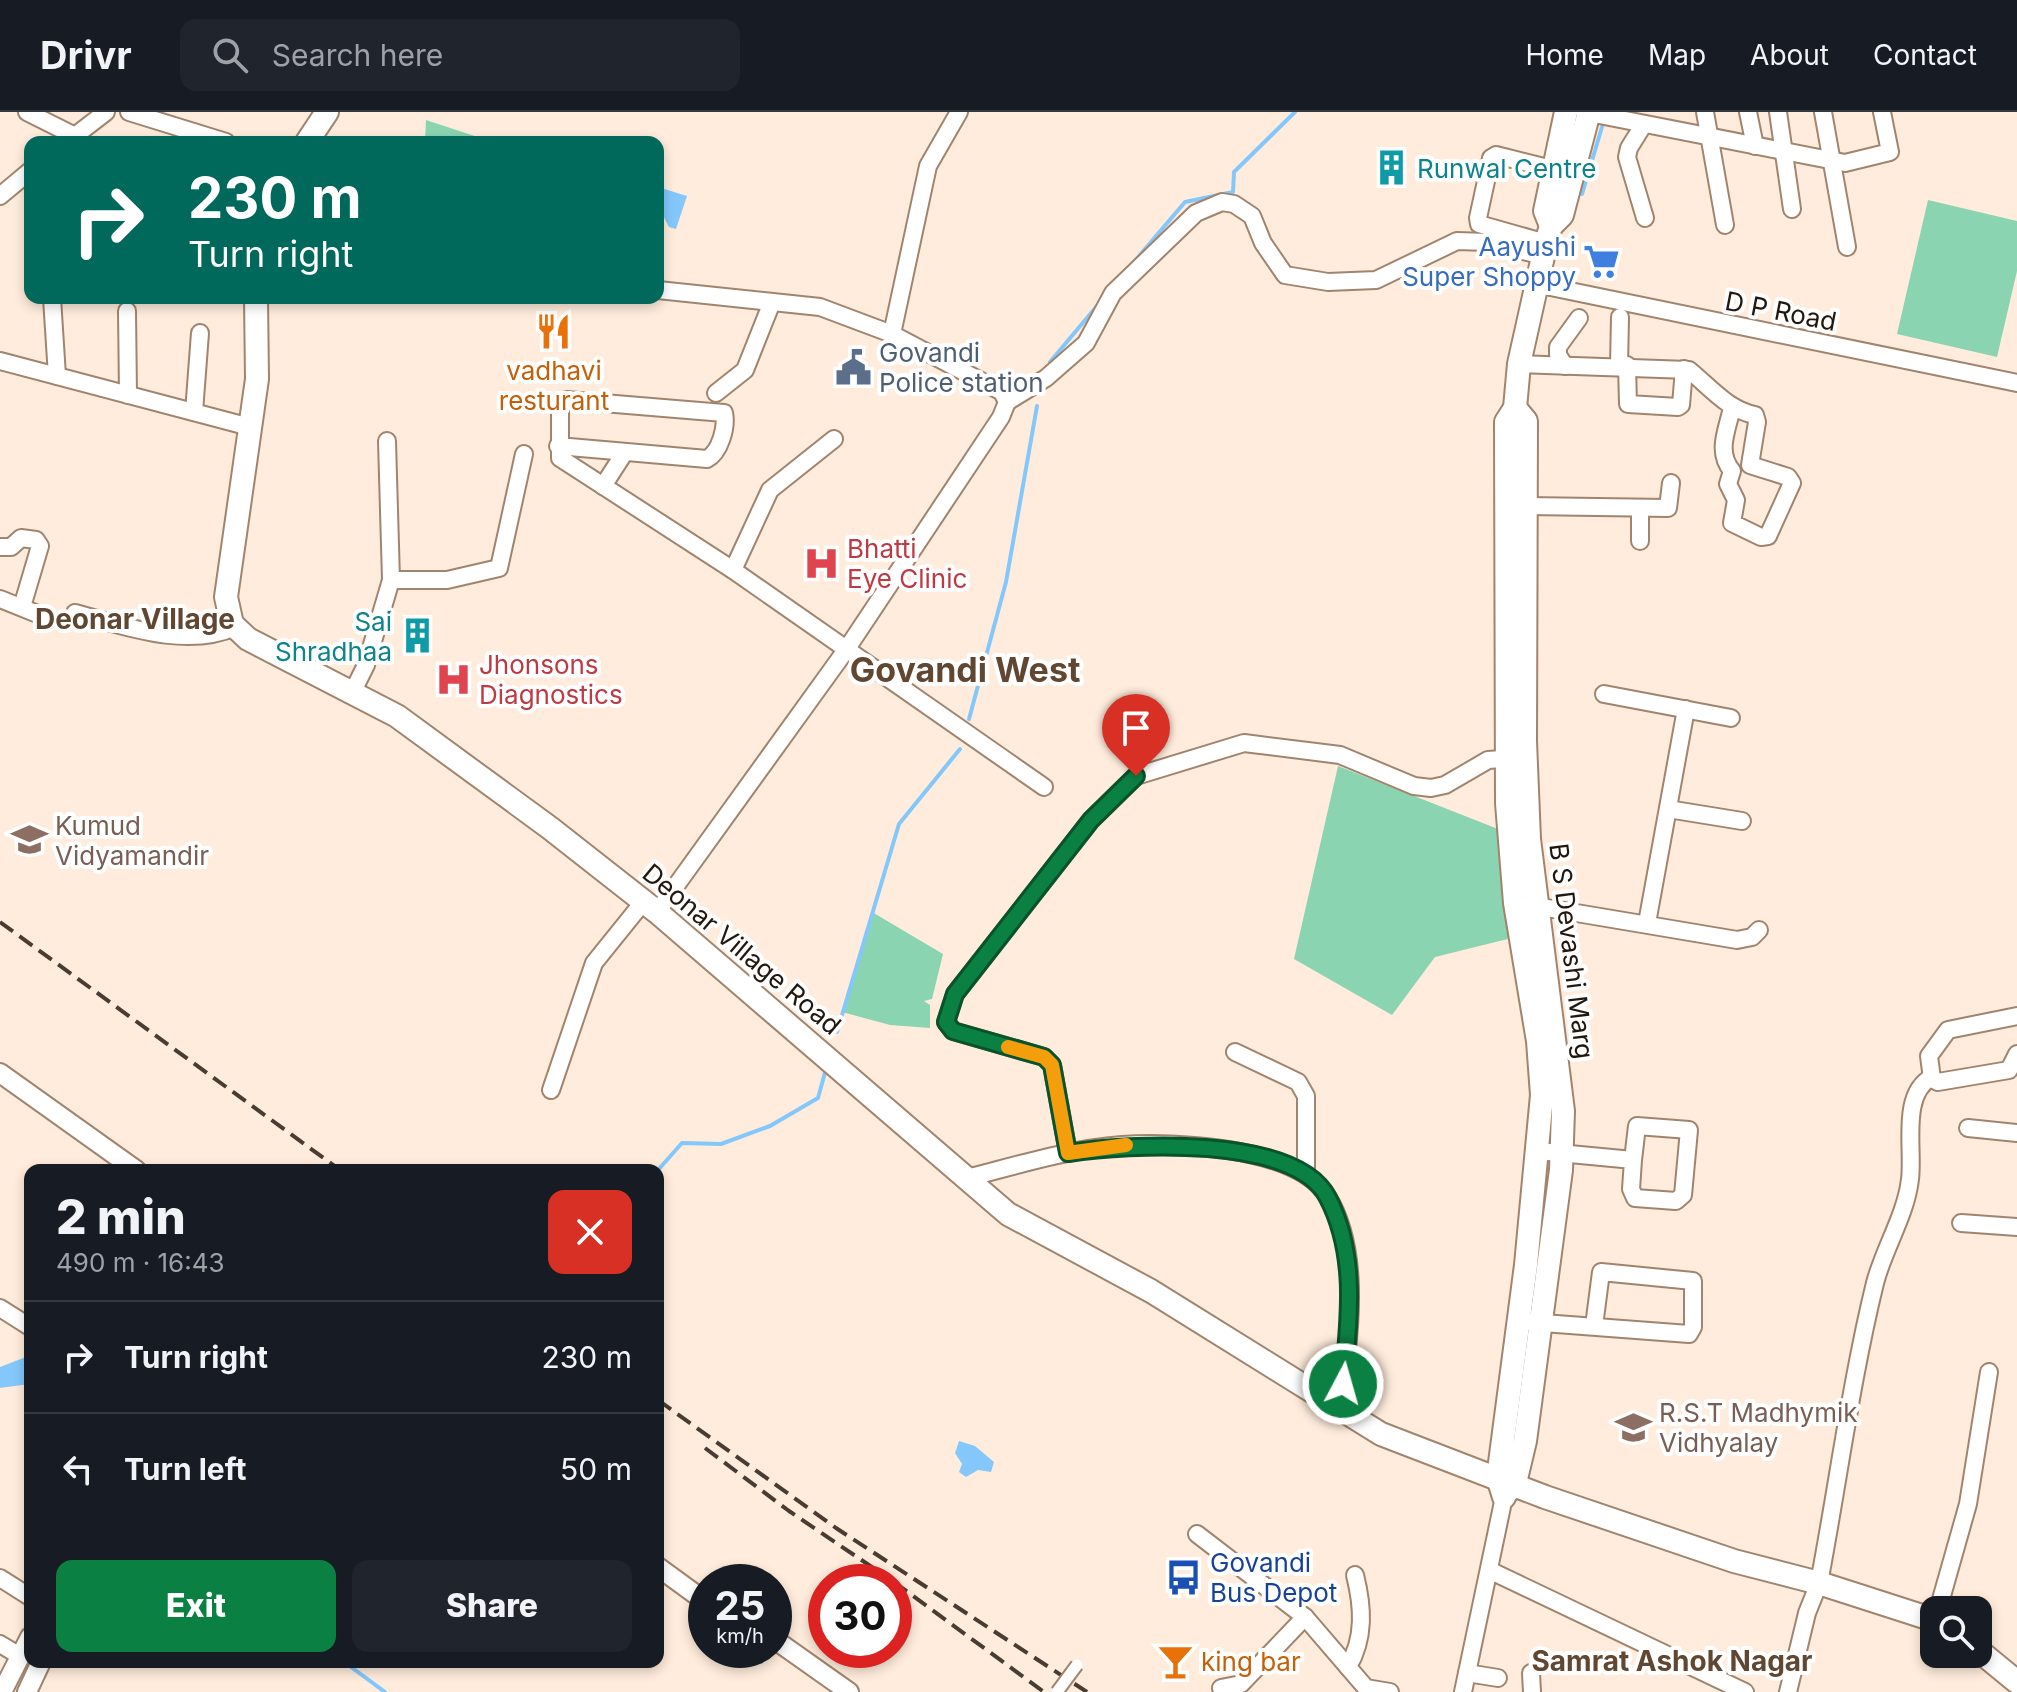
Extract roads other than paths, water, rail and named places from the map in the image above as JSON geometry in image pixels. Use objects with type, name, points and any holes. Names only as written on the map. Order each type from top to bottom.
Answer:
[{"type":"main road","points":[[311,136],[327,112]]},
{"type":"main road","name":"B S Devashi Marg","points":[[1547,242],[1545,211],[1566,112]]},
{"type":"main road","name":"B S Devashi Marg","points":[[1506,1486],[1542,1323],[1562,1155],[1563,1111],[1558,1049],[1516,758],[1506,422],[1515,408],[1519,364],[1536,284],[1547,242],[1562,215],[1587,112]]},
{"type":"main road","points":[[235,627],[226,597],[257,379],[256,304]]},
{"type":"main road","name":"B S Devashi Marg","points":[[1515,408],[1526,421],[1515,903],[1538,1041],[1542,1095],[1518,1321],[1515,1439]]},
{"type":"main road","name":"Deonar Village Road","points":[[235,627],[270,652],[353,691],[409,725],[650,906],[1008,1214],[1151,1291],[1340,1411],[1415,1449],[1506,1486],[1734,1561],[1819,1583],[1920,1615]]},
{"type":"main road","points":[[1992,1661],[2017,1682]]},
{"type":"street","points":[[27,112],[66,136]]},
{"type":"street","points":[[75,136],[106,112]]},
{"type":"street","points":[[129,112],[207,136]]},
{"type":"street","points":[[892,334],[928,166],[959,112]]},
{"type":"street","points":[[1587,112],[1845,163],[1890,152],[1882,112]]},
{"type":"street","points":[[1705,112],[1725,225]]},
{"type":"street","points":[[1748,112],[1755,146]]},
{"type":"street","points":[[1778,112],[1792,209]]},
{"type":"street","points":[[1823,112],[1847,247]]},
{"type":"street","points":[[1644,124],[1627,157],[1645,218]]},
{"type":"street","points":[[1547,242],[1479,224],[1478,218],[1491,158],[1496,155],[1552,169]]},
{"type":"street","points":[[0,173],[24,176]]},
{"type":"street","points":[[0,196],[24,176]]},
{"type":"street","points":[[551,1090],[594,963],[650,906],[846,650],[1001,417],[1007,402],[1046,378],[1086,343],[1113,293],[1196,213],[1222,202],[1234,204],[1252,216],[1263,243],[1285,275],[1328,282],[1376,280],[1457,241],[1547,242]]},
{"type":"street","name":"D P Road","points":[[1536,284],[2017,383]]},
{"type":"street","points":[[664,291],[820,307],[892,334],[1002,392],[1007,402]]},
{"type":"street","points":[[716,393],[745,370],[760,341],[772,302]]},
{"type":"street","points":[[52,304],[57,376]]},
{"type":"street","points":[[127,311],[128,395]]},
{"type":"street","points":[[1620,317],[1626,401],[1653,406],[1681,405],[1684,369]]},
{"type":"street","points":[[1565,366],[1558,355],[1558,347],[1579,318]]},
{"type":"street","points":[[194,412],[200,333]]},
{"type":"street","points":[[0,361],[250,427]]},
{"type":"street","points":[[1519,364],[1684,369],[1732,408],[1755,415],[1757,422],[1750,465],[1788,477],[1792,483],[1768,536],[1761,537],[1732,523],[1736,500],[1728,484],[1732,471],[1723,460],[1722,450],[1732,408]]},
{"type":"street","points":[[558,446],[707,459],[717,451],[726,419],[724,413],[567,400],[560,407],[558,446],[560,458],[733,570],[1044,787]]},
{"type":"street","points":[[733,570],[770,490],[834,439]]},
{"type":"street","points":[[353,691],[366,665],[391,580],[387,441]]},
{"type":"street","points":[[603,486],[625,452]]},
{"type":"street","points":[[391,580],[447,580],[499,568],[524,454]]},
{"type":"street","points":[[1526,506],[1668,508],[1671,483]]},
{"type":"street","points":[[1640,509],[1640,541]]},
{"type":"street","points":[[0,547],[11,547],[21,538],[36,540],[40,546],[22,607]]},
{"type":"street","points":[[0,599],[40,615]]},
{"type":"street","points":[[75,613],[127,627],[188,636],[216,636],[235,627]]},
{"type":"street","points":[[1604,694],[1731,718]]},
{"type":"street","points":[[1647,923],[1686,709]]},
{"type":"street","points":[[1068,1153],[1052,1065],[1044,1057],[953,1031],[946,1022],[955,994],[1091,820],[1136,776],[1244,743],[1340,755],[1414,786],[1431,788],[1445,785],[1488,760],[1516,758]]},
{"type":"street","points":[[1668,809],[1742,821]]},
{"type":"street","points":[[1515,903],[1737,940],[1752,937],[1759,930]]},
{"type":"street","points":[[2017,1016],[1948,1030],[1929,1056],[1932,1077],[1938,1082],[2009,1070],[2017,1054]]},
{"type":"street","points":[[1235,1052],[1298,1082],[1306,1096],[1306,1175]]},
{"type":"street","points":[[0,1073],[128,1164]]},
{"type":"street","points":[[1788,1692],[1807,1613],[1819,1583],[1876,1282],[1910,1180],[1911,1115],[1923,1082],[1932,1077]]},
{"type":"street","points":[[1637,1126],[1689,1130],[1681,1199],[1635,1198],[1631,1189],[1633,1160],[1637,1126]]},
{"type":"street","points":[[1968,1128],[2017,1133]]},
{"type":"street","points":[[967,1178],[1068,1153],[1123,1145],[1205,1147],[1271,1160],[1306,1175],[1327,1195],[1343,1237],[1351,1303],[1340,1411]]},
{"type":"street","points":[[1538,1151],[1633,1160]]},
{"type":"street","points":[[1961,1223],[2017,1227]]},
{"type":"street","points":[[1518,1321],[1689,1334],[1693,1327],[1693,1281],[1601,1272],[1594,1326]]},
{"type":"street","points":[[0,1308],[24,1323]]},
{"type":"street","points":[[1942,1596],[1968,1504],[1989,1372]]},
{"type":"street","name":"B S Devashi Marg","points":[[1463,1692],[1491,1571],[1506,1486]]},
{"type":"street","points":[[1197,1534],[1305,1617],[1366,1688],[1390,1692]]},
{"type":"street","points":[[664,1560],[688,1577]]},
{"type":"street","points":[[664,1571],[688,1589]]},
{"type":"street","points":[[1491,1571],[1713,1684],[1745,1692]]},
{"type":"street","points":[[1348,1667],[1358,1647],[1361,1624],[1355,1575]]},
{"type":"street","points":[[0,1578],[24,1593]]},
{"type":"street","points":[[1221,1688],[1241,1684],[1305,1617]]},
{"type":"street","points":[[0,1644],[20,1656]]},
{"type":"street","points":[[2,1692],[24,1648]]},
{"type":"street","points":[[792,1652],[849,1692]]},
{"type":"street","points":[[792,1664],[831,1692]]},
{"type":"street","points":[[1057,1692],[1077,1665]]},
{"type":"street","points":[[27,1692],[38,1668]]},
{"type":"street","points":[[1467,1673],[1497,1680]]},
{"type":"street","points":[[1531,1673],[1532,1692]]},
{"type":"water","points":[[664,189],[687,196],[676,229],[669,227],[664,217]]},
{"type":"water","points":[[24,1358],[24,1385],[0,1388],[0,1367]]},
{"type":"water","points":[[959,1441],[975,1446],[994,1462],[991,1472],[978,1470],[966,1477],[959,1472],[962,1464],[955,1453]]},
{"type":"waterway","points":[[1134,262],[1185,202],[1233,192],[1234,172],[1295,112]]},
{"type":"waterway","points":[[1582,194],[1602,127]]},
{"type":"waterway","points":[[1050,362],[1097,306]]},
{"type":"waterway","points":[[969,719],[1006,582],[1037,406]]},
{"type":"waterway","points":[[837,1032],[899,824],[960,749]]},
{"type":"waterway","points":[[663,1164],[682,1143],[721,1144],[770,1126],[818,1098],[826,1069]]},
{"type":"waterway","points":[[352,1668],[385,1692]]},
{"type":"railway","points":[[0,922],[332,1164]]},
{"type":"railway","points":[[664,1404],[836,1528],[1087,1692]]},
{"type":"railway","points":[[705,1448],[789,1511],[867,1564]]},
{"type":"railway","points":[[912,1595],[1044,1692]]},
{"type":"place","name":"Runwal Centre","points":[[1391,168]]},
{"type":"place","name":"Aayushi Super Shoppy","points":[[1602,261]]},
{"type":"place","name":"vadhavi resturant","points":[[554,331]]},
{"type":"place","name":"Govandi Police station","points":[[853,367]]},
{"type":"place","name":"Bhatti Eye Clinic","points":[[821,563]]},
{"type":"place","name":"Sai Shradhaa","points":[[418,636]]},
{"type":"place","name":"Jhonsons Diagnostics","points":[[453,679]]},
{"type":"place","name":"Kumud Vidyamandir","points":[[29,840]]},
{"type":"place","name":"R.S.T Madhymik Vidhyalay","points":[[1633,1427]]},
{"type":"place","name":"Govandi Bus Depot","points":[[1184,1577]]},
{"type":"place","name":"king bar","points":[[1175,1661]]},
{"type":"district","name":"Deonar Village","points":[[135,619]]},
{"type":"district","name":"Govandi West","points":[[965,669]]},
{"type":"district","name":"Samrat Ashok Nagar","points":[[1672,1661]]}]
